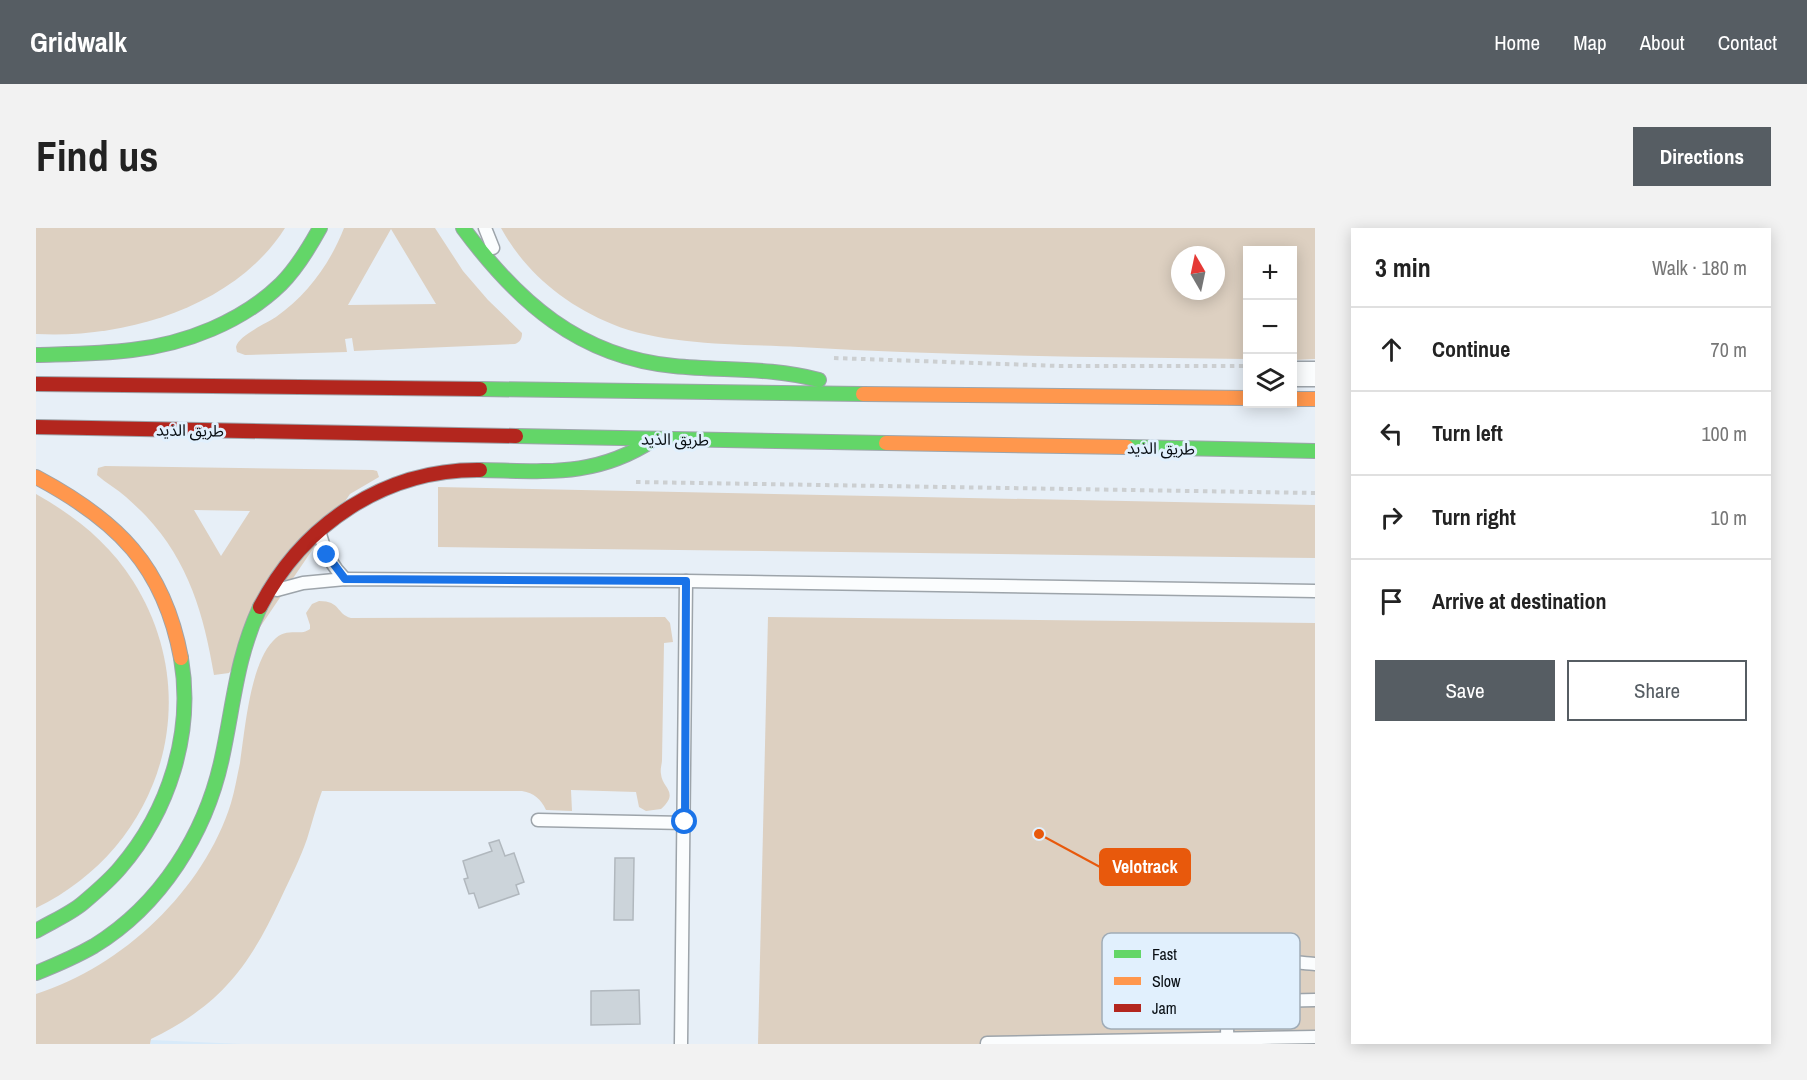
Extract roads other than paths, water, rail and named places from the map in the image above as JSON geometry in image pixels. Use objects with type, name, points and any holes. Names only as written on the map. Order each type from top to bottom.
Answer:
[{"type":"highway","points":[[36,355],[147,348],[184,338],[220,324],[254,306],[280,284],[302,258],[320,228]]},
{"type":"highway","points":[[463,228],[494,270],[532,308],[577,338],[621,357],[671,366],[786,371],[818,380],[848,394]]},
{"type":"highway","points":[[36,384],[1243,398]]},
{"type":"highway","points":[[1297,399],[1315,399]]},
{"type":"highway","name":"طريق الذيد","points":[[36,427],[1315,451]]},
{"type":"highway","points":[[36,973],[87,950],[128,920],[162,886],[192,841],[215,786],[241,656],[248,634],[267,593],[294,555],[319,531],[350,508],[372,496],[400,483],[430,474],[471,469],[552,471],[589,468],[624,457],[656,439]]},
{"type":"highway","points":[[36,477],[82,503],[105,520],[123,538],[154,579],[165,601],[179,641],[185,674],[186,699],[184,724],[174,772],[161,806],[139,845],[104,886],[86,901],[66,915],[36,930]]},
{"type":"street","points":[[1297,374],[1315,374]]},
{"type":"street","points":[[1223,398],[1243,384]]},
{"type":"lane","points":[[485,228],[498,262],[512,289]]},
{"type":"lane","points":[[319,531],[327,555],[345,579]]},
{"type":"lane","points":[[267,593],[303,583],[345,579],[686,581],[1315,591]]},
{"type":"lane","points":[[681,1044],[686,581]]},
{"type":"lane","points":[[538,820],[685,822]]},
{"type":"lane","points":[[1300,963],[1315,964]]},
{"type":"lane","points":[[1300,1000],[1315,1000]]},
{"type":"lane","points":[[1227,1029],[1227,1039]]},
{"type":"lane","points":[[987,1044],[1315,1037]]},
{"type":"place","name":"Velotrack","points":[[1039,834]]}]
